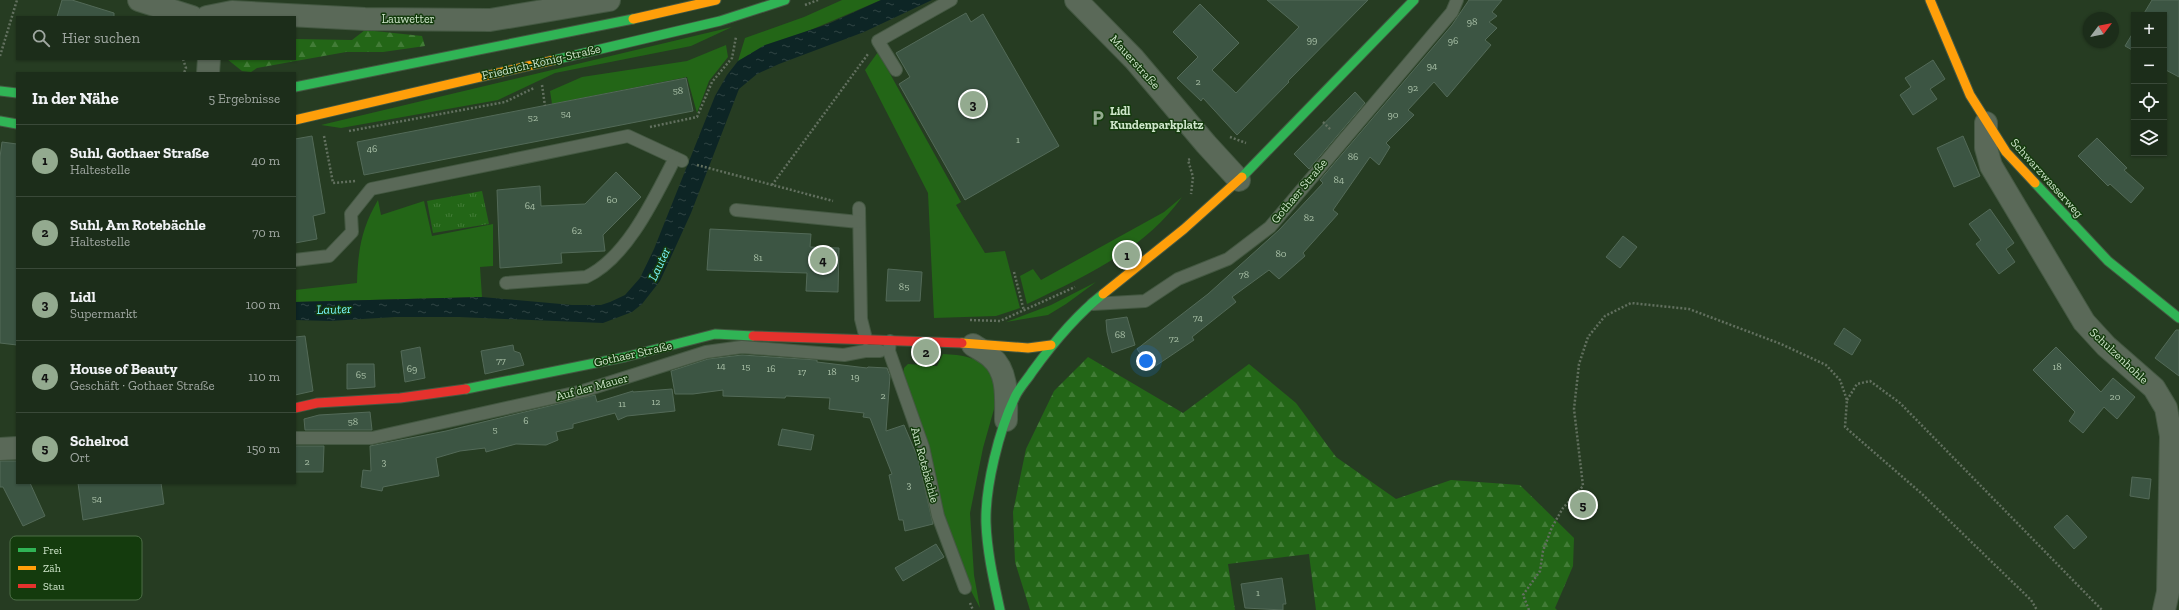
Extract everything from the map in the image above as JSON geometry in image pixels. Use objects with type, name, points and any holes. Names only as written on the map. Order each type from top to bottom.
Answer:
[{"type":"main road","name":"Friedrich-König-Straße","points":[[296,87],[596,27],[716,0]]},
{"type":"main road","name":"Friedrich-König-Straße","points":[[296,120],[720,21],[785,0]]},
{"type":"main road","points":[[1000,610],[991,566],[986,523],[987,502],[995,455],[1015,396],[1051,345],[1090,304],[1184,229],[1239,180],[1309,110],[1414,0]]},
{"type":"main road","name":"Schwarzwasserweg","points":[[1930,0],[1953,59],[1970,95],[1986,123],[2006,152],[2108,261],[2179,318]]},
{"type":"main road","points":[[0,91],[16,93]]},
{"type":"main road","points":[[0,121],[16,124]]},
{"type":"main road","name":"Gothaer Straße","points":[[296,408],[317,403],[400,398],[477,388],[625,357],[715,334],[860,339],[889,346],[947,342],[1028,348],[1051,345]]},
{"type":"street","points":[[139,0],[189,16]]},
{"type":"street","name":"Lauwetter","points":[[212,16],[232,12],[365,19],[490,20],[609,0]]},
{"type":"street","name":"Mauerstraße","points":[[1076,0],[1134,59],[1206,144],[1239,180]]},
{"type":"street","points":[[208,72],[209,60]]},
{"type":"street","name":"Schulzenhohle","points":[[1986,123],[1986,148],[1991,166],[2084,322],[2106,346],[2154,388],[2166,408],[2171,436],[2168,592],[2164,610]]},
{"type":"street","name":"Gothaer Straße","points":[[973,345],[993,358],[1001,371],[1006,389],[1006,420]]},
{"type":"street","points":[[0,449],[16,448]]},
{"type":"lane","points":[[896,70],[878,41],[951,0]]},
{"type":"lane","name":"Gothaer Straße","points":[[1090,304],[1145,301],[1178,279],[1228,259],[1270,227],[1342,139],[1452,12],[1457,0]]},
{"type":"lane","points":[[296,260],[329,256],[352,232],[351,214],[371,189],[628,136],[678,159],[651,204],[627,239],[607,263],[597,272],[586,277],[506,283]]},
{"type":"lane","points":[[859,208],[860,339]]},
{"type":"lane","points":[[736,210],[859,222]]},
{"type":"lane","name":"Auf der Mauer","points":[[296,438],[372,438],[583,391],[706,352],[742,347],[844,355],[889,346]]},
{"type":"lane","name":"Am Rotebächle","points":[[889,346],[923,447],[938,516],[965,588]]},
{"type":"path","points":[[0,56],[17,0]]},
{"type":"path","points":[[628,136],[632,131],[698,117],[712,82],[732,58],[738,31]]},
{"type":"path","points":[[772,185],[878,41]]},
{"type":"path","points":[[183,60],[186,68],[184,72]]},
{"type":"path","points":[[542,84],[545,106]]},
{"type":"path","points":[[1309,110],[1342,139]]},
{"type":"path","points":[[1188,199],[1192,194],[1193,177],[1188,160],[1221,131],[1234,139],[1248,143]]},
{"type":"path","points":[[324,136],[333,183],[359,181],[371,189]]},
{"type":"path","points":[[678,159],[859,208]]},
{"type":"path","points":[[1014,272],[1024,311]]},
{"type":"path","points":[[969,320],[1000,321],[1076,286]]},
{"type":"path","points":[[1529,610],[1523,595],[1540,571],[1543,551],[1552,527],[1563,508],[1583,486],[1574,409],[1579,364],[1588,337],[1605,316],[1631,303],[1689,309],[1781,344],[1826,365],[1840,380],[1847,400],[1845,427],[1921,494],[2031,600],[2037,610]]},
{"type":"path","points":[[1847,400],[1857,384],[1870,380],[1900,403],[2102,610]]},
{"type":"green space","points":[[842,0],[881,0],[738,61],[745,38],[804,17]]},
{"type":"green space","points":[[732,27],[691,46],[555,73],[498,100],[341,128],[321,125]]},
{"type":"green space","points":[[365,30],[422,36],[425,46],[383,52],[346,52],[257,68],[251,72],[242,71],[228,60],[296,60],[296,39],[352,40]]},
{"type":"green space","points":[[726,45],[728,57],[709,81],[697,113],[687,77],[552,104],[550,91],[582,77],[687,61]]},
{"type":"green space","points":[[878,52],[961,202],[956,205],[985,253],[1005,251],[1020,308],[996,316],[934,318],[928,193],[865,70]]},
{"type":"green space","points":[[482,191],[489,224],[433,233],[427,201]]},
{"type":"green space","points":[[1182,197],[1167,216],[1131,247],[1091,272],[1027,304],[1020,276],[1033,269],[1041,280],[1164,212]]},
{"type":"green space","points":[[378,200],[381,215],[424,201],[432,236],[493,224],[493,266],[480,267],[482,297],[296,302],[296,290],[357,283],[358,261],[362,240],[372,211]]},
{"type":"green space","points":[[1096,282],[1048,315],[1006,322],[1051,305]]},
{"type":"green space","points":[[943,354],[975,359],[992,370],[996,402],[983,448],[970,513],[974,575],[980,608],[969,587],[940,504],[903,374],[904,368],[908,364],[937,366]]},
{"type":"green space","points":[[1088,357],[1183,413],[1249,364],[1296,403],[1336,457],[1396,499],[1451,480],[1520,485],[1574,538],[1573,566],[1555,608],[1557,610],[1316,610],[1309,554],[1228,564],[1235,610],[1030,610],[1015,562],[1013,512],[1026,449],[1054,391]]},
{"type":"water","name":"Lauter","points":[[881,0],[932,0],[864,32],[779,64],[757,74],[739,89],[691,213],[660,281],[642,304],[632,312],[603,323],[459,317],[395,317],[330,321],[296,320],[296,302],[482,297],[572,305],[601,305],[625,295],[640,278],[654,249],[715,96],[727,75],[738,61],[765,45],[828,24]]},
{"type":"building","points":[[62,0],[72,0],[114,13],[114,16],[57,16]]},
{"type":"building","points":[[1267,0],[1368,0],[1237,135],[1203,98],[1201,101],[1177,78],[1198,57],[1173,32],[1200,4],[1239,43],[1212,70],[1236,93],[1299,27]]},
{"type":"building","points":[[1469,0],[1502,0],[1492,12],[1497,16],[1489,22],[1497,28],[1485,40],[1491,45],[1447,97],[1434,82],[1408,110],[1414,115],[1386,143],[1390,147],[1379,165],[1370,157],[1333,210],[1338,214],[1303,253],[1305,256],[1279,279],[1269,270],[1232,297],[1236,302],[1192,337],[1194,340],[1151,369],[1137,349],[1208,294],[1279,230],[1323,183],[1320,180],[1452,25]]},
{"type":"building","points":[[2152,0],[2179,0],[2179,77],[2167,71],[2167,12],[2145,12]]},
{"type":"building","points":[[966,13],[971,22],[983,14],[1059,146],[965,200],[899,84],[910,77],[896,53]]},
{"type":"building","points":[[2131,36],[2131,49],[2125,46]]},
{"type":"building","points":[[1933,60],[1945,79],[1930,89],[1937,99],[1913,115],[1900,95],[1911,87],[1905,78]]},
{"type":"building","points":[[686,78],[693,111],[364,175],[357,142]]},
{"type":"building","points":[[1355,92],[1365,103],[1309,169],[1294,154]]},
{"type":"building","points":[[312,136],[325,213],[313,216],[317,239],[296,243],[296,139]]},
{"type":"building","points":[[1963,136],[1980,176],[1954,187],[1937,148]]},
{"type":"building","points":[[2097,138],[2127,168],[2124,170],[2144,188],[2131,203],[2110,184],[2108,186],[2078,156]]},
{"type":"building","points":[[2,142],[16,144],[16,345],[0,343],[0,157]]},
{"type":"building","points":[[616,172],[641,197],[603,235],[605,251],[561,253],[562,263],[500,268],[497,190],[540,186],[541,206],[585,204]]},
{"type":"building","points":[[1990,209],[2014,243],[2006,249],[2015,262],[1999,274],[1976,244],[1981,240],[1969,224]]},
{"type":"building","points":[[710,229],[811,234],[810,247],[839,248],[838,292],[806,291],[807,273],[707,270]]},
{"type":"building","points":[[1623,236],[1637,247],[1620,268],[1606,257]]},
{"type":"building","points":[[888,269],[922,272],[920,301],[886,301]]},
{"type":"building","points":[[1127,317],[1135,345],[1112,353],[1106,320]]},
{"type":"building","points":[[1844,328],[1861,340],[1852,355],[1834,344]]},
{"type":"building","points":[[2176,330],[2179,330],[2179,376],[2155,358]]},
{"type":"building","points":[[305,336],[313,391],[296,395],[296,337]]},
{"type":"building","points":[[513,345],[514,351],[520,353],[524,365],[485,374],[481,351]]},
{"type":"building","points":[[420,347],[425,378],[405,382],[401,351]]},
{"type":"building","points":[[2056,347],[2101,392],[2113,378],[2135,397],[2117,419],[2104,407],[2083,433],[2069,421],[2075,412],[2033,370]]},
{"type":"building","points":[[742,355],[817,360],[817,362],[867,368],[887,368],[890,376],[886,431],[904,425],[918,458],[933,524],[905,531],[903,520],[899,520],[889,475],[892,474],[870,418],[863,417],[864,413],[829,409],[830,398],[723,396],[723,390],[693,394],[675,394],[671,371],[708,359]]},
{"type":"building","points":[[347,364],[374,364],[375,387],[347,389]]},
{"type":"building","points":[[672,389],[675,411],[627,416],[618,420],[615,413],[573,424],[573,428],[556,432],[558,440],[546,445],[516,444],[486,452],[485,448],[460,451],[436,458],[439,476],[383,487],[382,491],[361,487],[363,470],[371,471],[370,446],[446,431],[595,395],[597,402],[633,391]]},
{"type":"building","points":[[370,412],[372,430],[305,430],[304,419],[319,415]]},
{"type":"building","points":[[782,429],[814,435],[811,450],[778,445]]},
{"type":"building","points":[[296,446],[324,446],[323,472],[296,472]]},
{"type":"building","points":[[0,461],[16,461],[16,484],[30,484],[45,516],[23,526],[3,487],[0,487]]},
{"type":"building","points":[[2132,477],[2151,479],[2149,499],[2130,496]]},
{"type":"building","points":[[78,484],[161,484],[164,504],[83,520]]},
{"type":"building","points":[[2067,515],[2087,537],[2074,549],[2054,527]]},
{"type":"building","points":[[936,544],[944,557],[903,581],[895,568]]},
{"type":"building","points":[[1282,578],[1286,604],[1283,604],[1283,610],[1245,608],[1241,584]]},
{"type":"traffic: fast","points":[[554,60],[720,21],[785,0]]},
{"type":"traffic: fast","points":[[1242,177],[1414,0]]},
{"type":"traffic: fast","points":[[296,87],[633,19]]},
{"type":"traffic: fast","points":[[0,91],[16,93]]},
{"type":"traffic: fast","points":[[0,121],[16,124]]},
{"type":"traffic: fast","points":[[2035,183],[2108,261],[2179,318]]},
{"type":"traffic: fast","points":[[1000,610],[989,556],[986,509],[994,459],[1009,410],[1021,387],[1056,340],[1093,302],[1103,294]]},
{"type":"traffic: fast","points":[[466,389],[625,357],[715,334],[753,336]]},
{"type":"traffic: slow","points":[[633,19],[716,0]]},
{"type":"traffic: slow","points":[[1930,0],[1970,95],[2006,152],[2035,183]]},
{"type":"traffic: slow","points":[[296,120],[554,60]]},
{"type":"traffic: slow","points":[[1103,294],[1184,229],[1242,177]]},
{"type":"traffic: slow","points":[[962,343],[1028,348],[1051,345]]},
{"type":"traffic: jam","points":[[753,336],[962,343]]},
{"type":"traffic: jam","points":[[296,408],[317,403],[400,398],[466,389]]},
{"type":"place","name":"Lidl","points":[[973,104]]},
{"type":"place","name":"Lidl Kundenparkplatz","points":[[1098,118]]},
{"type":"place","name":"Suhl, Gothaer Straße","points":[[1127,255]]},
{"type":"place","name":"House of Beauty","points":[[823,260]]},
{"type":"place","name":"Suhl, Am Rotebächle","points":[[926,352]]},
{"type":"place","name":"Schelrod","points":[[1583,505]]}]
